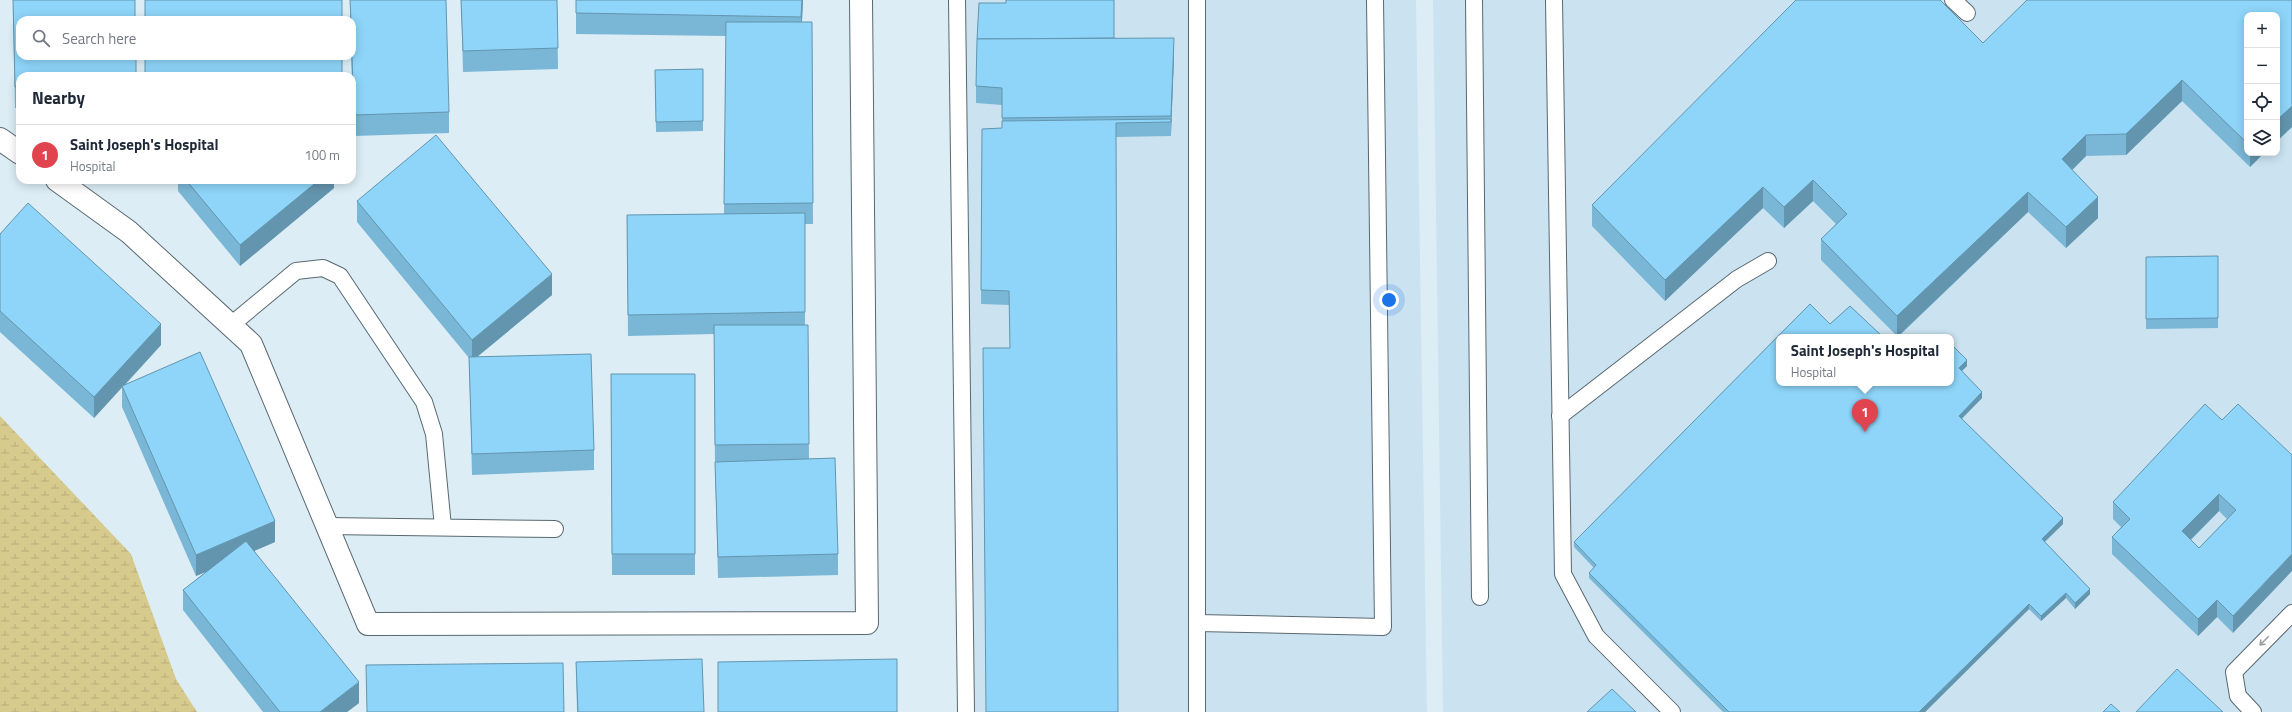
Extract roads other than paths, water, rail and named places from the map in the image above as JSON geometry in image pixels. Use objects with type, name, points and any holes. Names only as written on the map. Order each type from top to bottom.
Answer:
[{"type":"street","points":[[63,184],[129,232],[251,344],[368,624],[867,623],[861,0]]},
{"type":"street","points":[[0,139],[16,150]]},
{"type":"lane","points":[[957,0],[966,712]]},
{"type":"lane","points":[[1197,0],[1198,712]]},
{"type":"lane","points":[[1197,623],[1383,627],[1375,0]]},
{"type":"lane","points":[[1474,0],[1480,597]]},
{"type":"lane","points":[[1554,0],[1563,574],[1596,636],[1672,712]]},
{"type":"lane","points":[[1953,0],[1967,14]]},
{"type":"lane","points":[[1560,416],[1737,279],[1768,261]]},
{"type":"lane","points":[[231,326],[296,271],[323,268],[340,276],[424,402],[434,434],[443,527]]},
{"type":"lane","points":[[327,526],[555,528]]},
{"type":"lane","points":[[2253,712],[2238,696],[2234,672],[2292,613]]},
{"type":"place","name":"Saint Joseph's Hospital","points":[[1865,432]]}]
